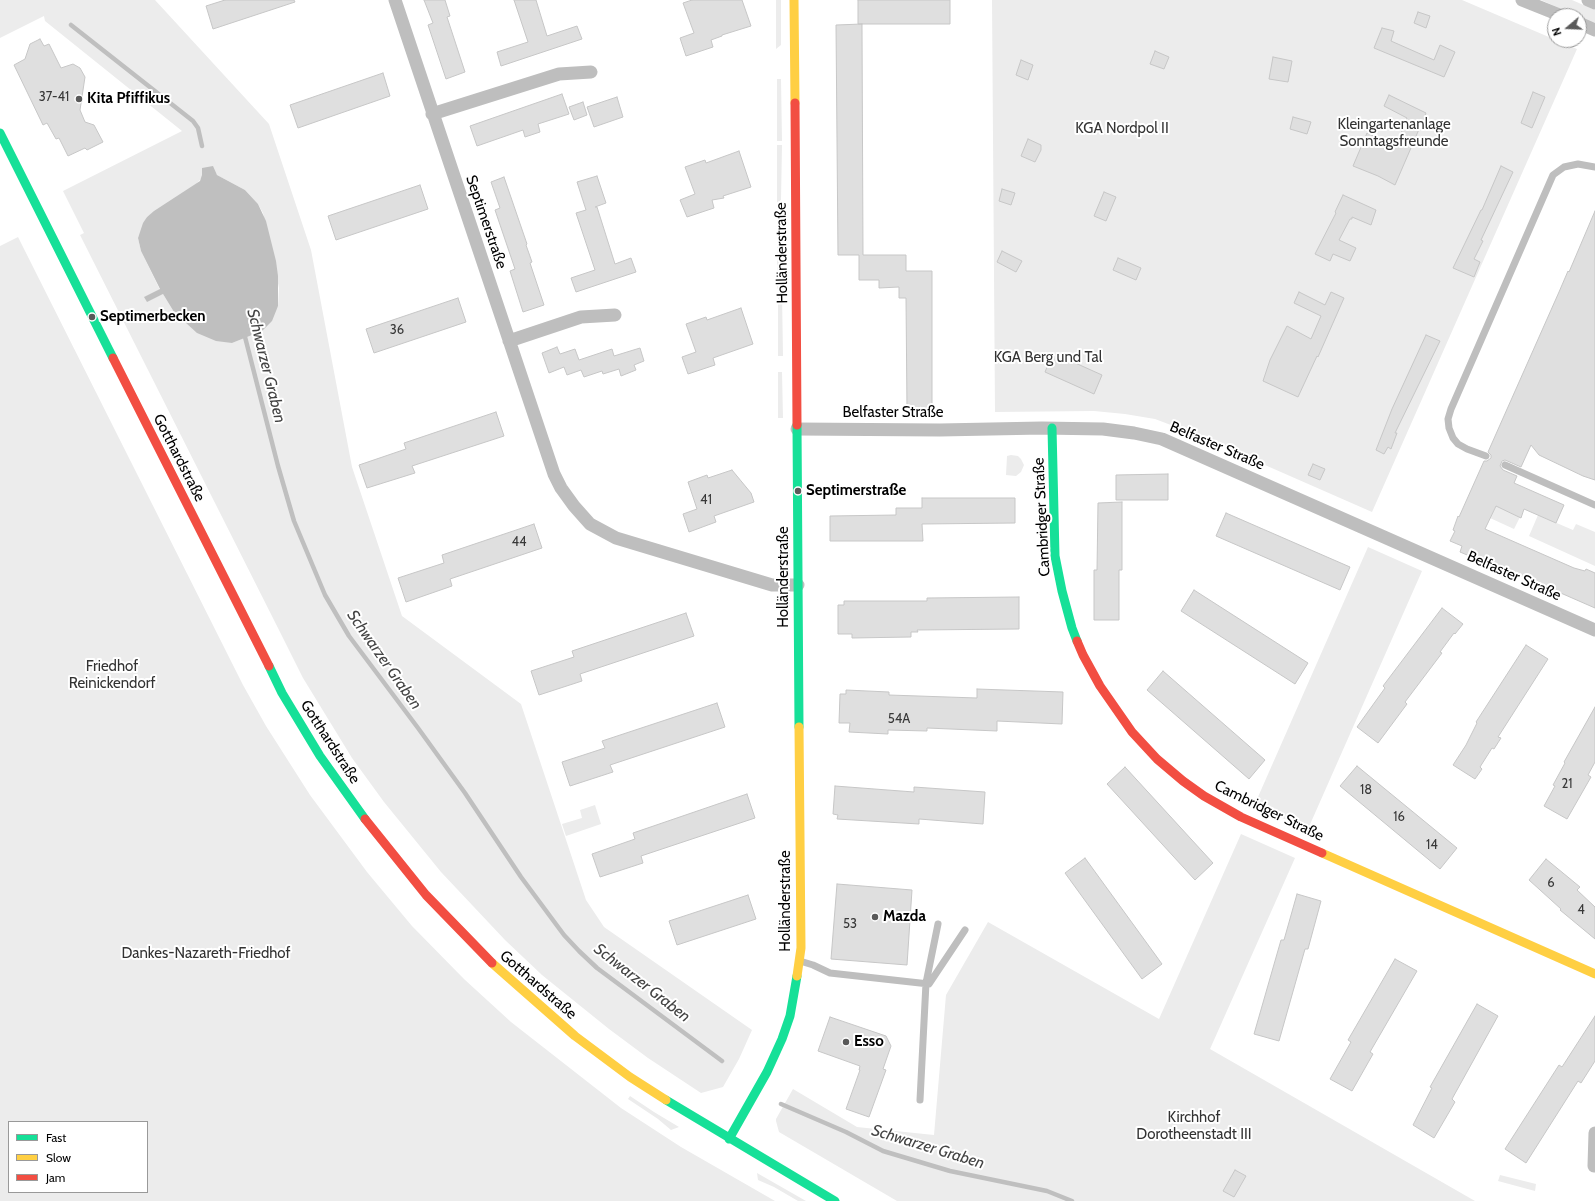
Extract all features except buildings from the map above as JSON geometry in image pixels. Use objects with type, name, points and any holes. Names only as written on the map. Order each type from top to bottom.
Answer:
[{"type":"street","name":"Septimerstraße","points":[[395,0],[554,474],[561,488],[590,524],[616,538],[772,585],[798,585]]},
{"type":"street","name":"Holländerstraße","points":[[729,1139],[774,1059],[790,1016],[800,961],[801,871],[794,0]]},
{"type":"street","points":[[1522,0],[1547,10]]},
{"type":"street","points":[[1588,0],[1595,3]]},
{"type":"street","points":[[432,114],[559,74],[591,72]]},
{"type":"street","name":"Gotthardstraße","points":[[0,133],[282,693],[320,756],[362,815],[426,895],[488,960],[575,1036],[630,1077],[729,1139],[835,1201]]},
{"type":"street","points":[[509,341],[581,317],[615,315]]},
{"type":"street","name":"Cambridger Straße","points":[[1052,428],[1055,556],[1062,591],[1072,628],[1083,655],[1100,686],[1132,732],[1157,759],[1183,781],[1204,796],[1241,817],[1595,974]]},
{"type":"street","name":"Belfaster Straße","points":[[797,429],[1103,429],[1134,433],[1162,439],[1595,630]]},
{"type":"street","points":[[1594,1166],[1595,1133]]},
{"type":"lane","points":[[1486,456],[1467,449],[1458,444],[1453,438],[1448,419],[1451,409],[1553,175],[1564,167],[1578,164],[1595,167]]},
{"type":"lane","points":[[1505,465],[1595,505]]},
{"type":"lane","points":[[920,1100],[926,983],[938,924]]},
{"type":"lane","points":[[800,961],[813,964],[830,973],[929,984],[966,930]]},
{"type":"green space","points":[[0,0],[155,0],[269,124],[311,250],[352,467],[402,616],[521,704],[586,900],[604,927],[752,1030],[739,1059],[723,1087],[701,1093],[648,1058],[609,1029],[542,975],[505,940],[441,872],[384,802],[352,758],[303,678],[80,235],[84,233],[63,191],[182,131],[45,21],[44,16],[0,38]],"holes":[[[213,169],[217,175],[245,190],[258,204],[263,213],[279,288],[278,306],[262,331],[232,343],[174,312],[163,294],[147,301],[145,297],[160,290],[141,251],[138,238],[147,217],[196,184],[202,178],[203,172]]]},
{"type":"green space","points":[[776,0],[781,0],[781,45],[776,49]]},
{"type":"green space","points":[[992,0],[1462,0],[1547,36],[1547,48],[1577,49],[1372,512],[1192,433],[1155,419],[1094,411],[995,412]]},
{"type":"green space","points":[[1541,0],[1572,0],[1595,10],[1595,24],[1587,20],[1587,8],[1559,8]]},
{"type":"green space","points":[[777,79],[781,79],[782,141],[777,141]]},
{"type":"green space","points":[[777,145],[782,145],[781,200],[777,203]]},
{"type":"green space","points":[[777,209],[781,212],[782,289],[777,289]]},
{"type":"green space","name":"Dankes-Nazareth-Friedhof","points":[[18,237],[243,685],[266,726],[310,795],[367,872],[412,926],[464,979],[511,1022],[621,1108],[681,1147],[775,1201],[0,1201],[0,246]]},
{"type":"green space","points":[[778,294],[782,294],[783,356],[778,356]]},
{"type":"green space","points":[[778,372],[782,372],[783,418],[778,418]]},
{"type":"green space","points":[[1007,456],[1018,456],[1024,465],[1021,472],[1016,476],[1006,475]]},
{"type":"green space","points":[[1496,505],[1520,517],[1514,529],[1490,518]]},
{"type":"green space","points":[[1538,515],[1573,530],[1576,524],[1595,532],[1595,566],[1529,536]]},
{"type":"green space","points":[[1368,547],[1422,571],[1308,829],[1254,806]]},
{"type":"green space","points":[[595,805],[601,824],[566,836],[562,824],[582,818],[580,810]]},
{"type":"green space","name":"Kirchhof Dorotheenstadt III","points":[[1241,834],[1295,858],[1210,1049],[1475,1201],[897,1201],[779,1132],[776,1119],[793,1089],[857,1127],[934,1135],[946,995],[988,922],[1159,1019]]},
{"type":"green space","points":[[630,1096],[679,1127],[671,1130],[658,1119],[628,1099]]},
{"type":"green space","points":[[757,1173],[806,1201],[798,1201],[774,1187],[758,1180]]},
{"type":"green space","points":[[1500,1175],[1536,1184],[1535,1191],[1498,1181]]},
{"type":"shaded area","name":"Septimerbecken","points":[[213,166],[217,175],[245,190],[258,204],[266,221],[276,261],[278,276],[278,306],[272,321],[262,331],[232,343],[216,341],[197,333],[174,312],[163,294],[147,302],[144,297],[160,289],[141,251],[138,238],[143,223],[154,211],[200,181],[202,168]]},
{"type":"waterway","name":"Schwarzer Graben","points":[[71,25],[193,121],[198,128],[202,146]]},
{"type":"waterway","name":"Schwarzer Graben","points":[[244,333],[278,466],[294,521],[325,595],[349,636],[465,793],[521,877],[564,935],[597,968],[722,1061]]},
{"type":"waterway","name":"Schwarzer Graben","points":[[781,1104],[846,1132],[883,1151],[950,1171],[1047,1191],[1072,1201]]},
{"type":"traffic: fast","points":[[0,133],[113,358]]},
{"type":"traffic: fast","points":[[797,425],[799,727]]},
{"type":"traffic: fast","points":[[1052,428],[1055,556],[1062,591],[1077,641]]},
{"type":"traffic: fast","points":[[269,666],[282,693],[320,756],[365,819]]},
{"type":"traffic: fast","points":[[729,1139],[767,1072],[782,1039],[790,1016],[797,976]]},
{"type":"traffic: fast","points":[[666,1100],[835,1201]]},
{"type":"traffic: slow","points":[[794,0],[795,103]]},
{"type":"traffic: slow","points":[[797,976],[801,948],[799,727]]},
{"type":"traffic: slow","points":[[1322,853],[1595,974]]},
{"type":"traffic: slow","points":[[492,963],[575,1036],[630,1077],[666,1100]]},
{"type":"traffic: jam","points":[[795,103],[797,425]]},
{"type":"traffic: jam","points":[[113,358],[269,666]]},
{"type":"traffic: jam","points":[[1077,641],[1100,686],[1132,732],[1157,759],[1183,781],[1204,796],[1241,817],[1322,853]]},
{"type":"traffic: jam","points":[[365,819],[426,895],[492,963]]},
{"type":"place","name":"Kita Pfiffikus","points":[[79,99]]},
{"type":"place","name":"Septimerbecken","points":[[92,317]]},
{"type":"place","name":"Septimerstraße","points":[[798,491]]},
{"type":"place","name":"Mazda","points":[[875,917]]},
{"type":"place","name":"Esso","points":[[846,1042]]},
{"type":"park label","name":"KGA Nordpol II","points":[[1122,129]]},
{"type":"park label","name":"Kleingartenanlage Sonntagsfreunde","points":[[1394,134]]},
{"type":"park label","name":"KGA Berg und Tal","points":[[1048,358]]},
{"type":"park label","name":"Friedhof Reinickendorf","points":[[112,676]]}]
